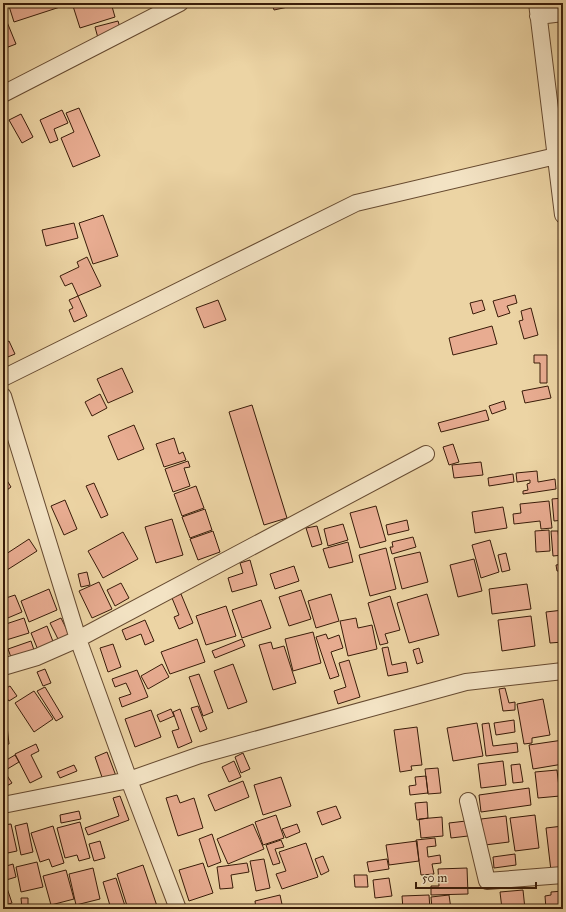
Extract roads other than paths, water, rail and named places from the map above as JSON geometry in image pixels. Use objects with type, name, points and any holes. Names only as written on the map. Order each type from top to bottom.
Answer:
[{"type":"street","points":[[3,94],[180,3]]},
{"type":"street","points":[[563,13],[538,10],[559,155],[563,215]]},
{"type":"street","points":[[3,378],[356,203],[559,155]]},
{"type":"street","points":[[3,396],[78,640],[178,909]]},
{"type":"street","points":[[3,667],[37,657],[78,640],[426,454]]},
{"type":"street","points":[[3,805],[129,780],[200,754],[466,682],[563,671]]},
{"type":"street","points":[[468,801],[487,881],[563,875]]}]
